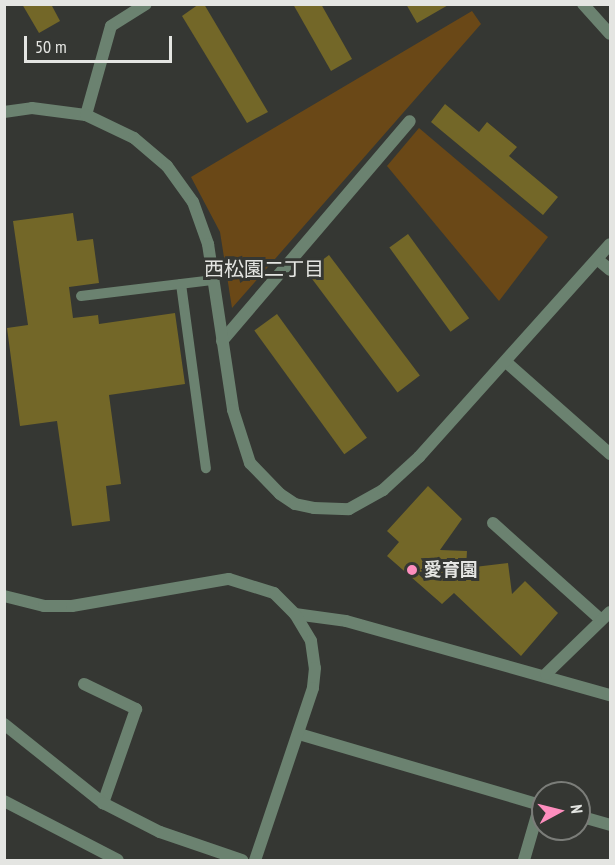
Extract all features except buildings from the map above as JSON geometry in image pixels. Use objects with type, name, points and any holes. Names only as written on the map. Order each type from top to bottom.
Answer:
[{"type":"street","points":[[86,115],[111,26],[146,4]]},
{"type":"street","points":[[583,4],[610,34]]},
{"type":"street","points":[[4,112],[48,109],[86,115],[134,138],[167,166],[201,221],[214,280],[233,410],[250,463],[280,494],[295,504],[314,508],[349,509],[383,490],[419,457],[610,244]]},
{"type":"street","points":[[222,341],[410,121]]},
{"type":"street","points":[[597,259],[610,270]]},
{"type":"street","points":[[506,362],[610,454]]},
{"type":"street","points":[[493,523],[606,616],[546,674]]},
{"type":"street","points":[[4,596],[44,606],[72,606],[229,579],[274,593],[295,614],[310,641],[315,668],[299,734],[255,861]]},
{"type":"street","points":[[295,614],[346,621],[546,674],[610,695]]},
{"type":"street","points":[[84,684],[136,709],[103,803]]},
{"type":"street","points":[[4,724],[103,803],[160,832],[242,861]]},
{"type":"street","points":[[299,734],[531,802]]},
{"type":"street","points":[[4,801],[118,861]]},
{"type":"street","points":[[591,819],[610,825]]},
{"type":"street","points":[[524,861],[531,838]]},
{"type":"lane","points":[[81,296],[214,280]]},
{"type":"lane","points":[[181,284],[206,468]]},
{"type":"shaded area","points":[[472,11],[481,24],[232,308],[220,232],[191,177]]},
{"type":"shaded area","points":[[419,128],[548,237],[499,301],[387,166]]},
{"type":"place","name":"愛育園","points":[[412,570]]},
{"type":"district","name":"西松園二丁目","points":[[264,269]]}]
